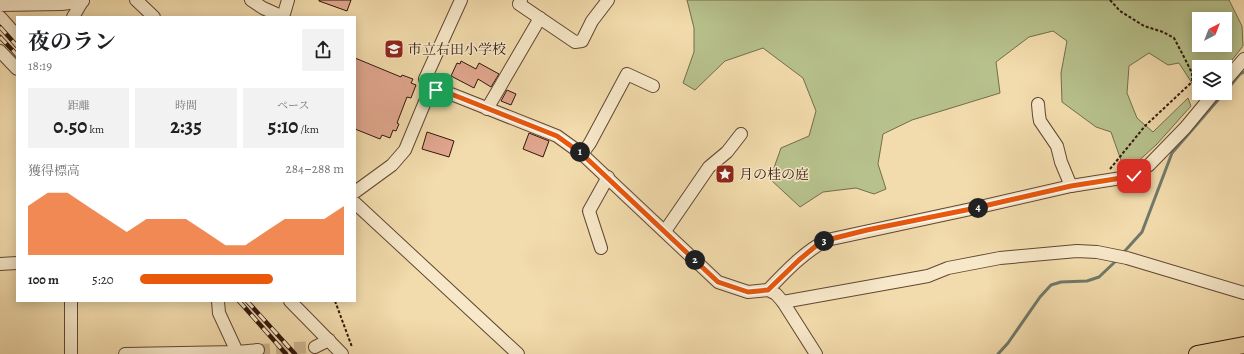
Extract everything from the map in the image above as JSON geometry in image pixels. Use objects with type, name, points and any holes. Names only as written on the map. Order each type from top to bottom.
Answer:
[{"type":"main road","points":[[1197,354],[1244,345]]},
{"type":"street","points":[[0,5],[62,4],[83,0]]},
{"type":"street","points":[[74,16],[83,0]]},
{"type":"street","points":[[136,0],[153,16]]},
{"type":"street","points":[[251,0],[263,8],[281,16]]},
{"type":"street","points":[[283,16],[288,0]]},
{"type":"street","points":[[432,92],[428,88],[426,79],[461,0]]},
{"type":"street","points":[[521,0],[519,4],[575,42],[582,41],[592,21],[608,0]]},
{"type":"street","points":[[0,17],[16,35]]},
{"type":"street","points":[[487,109],[540,18]]},
{"type":"street","points":[[0,50],[16,68]]},
{"type":"street","points":[[1232,73],[1244,59]]},
{"type":"street","points":[[582,154],[590,143],[627,74],[654,86]]},
{"type":"street","points":[[356,191],[392,166],[405,150],[427,97],[432,92],[441,90],[557,136],[582,154],[608,177],[718,282],[748,292],[768,290],[776,294],[783,302],[816,354]]},
{"type":"street","points":[[768,290],[799,260],[817,245],[827,240],[1071,186],[1134,176],[1149,165],[1186,128],[1208,100]]},
{"type":"street","points":[[1038,104],[1038,115],[1040,121],[1057,146],[1061,162],[1071,186]]},
{"type":"street","points":[[665,231],[709,167],[727,152],[741,134]]},
{"type":"street","points":[[601,248],[589,211],[608,177]]},
{"type":"street","points":[[356,204],[518,354]]},
{"type":"street","points":[[783,302],[928,276],[948,268],[1000,258],[1077,251],[1097,252],[1127,258],[1244,293]]},
{"type":"street","points":[[0,264],[16,263]]},
{"type":"street","points":[[71,302],[71,354]]},
{"type":"street","points":[[218,302],[219,313],[238,353]]},
{"type":"street","points":[[291,302],[329,340],[347,351]]},
{"type":"street","points":[[315,347],[329,340]]},
{"type":"street","points":[[125,354],[238,353],[258,350]]},
{"type":"path","points":[[1110,0],[1120,11],[1144,26],[1163,32],[1174,38],[1192,73]]},
{"type":"path","points":[[1105,180],[1104,174],[1145,126],[1192,82]]},
{"type":"path","points":[[335,302],[347,351]]},
{"type":"green space","points":[[687,0],[1229,0],[1242,26],[1243,46],[1232,60],[1192,60],[1192,83],[1179,63],[1168,65],[1149,53],[1129,66],[1127,93],[1137,118],[1153,132],[1188,98],[1191,106],[1157,144],[1133,166],[1123,166],[1111,132],[1096,127],[1062,102],[1061,73],[1067,41],[1053,31],[1029,37],[996,62],[1000,93],[912,120],[883,134],[878,164],[886,189],[874,194],[856,188],[823,192],[800,207],[770,179],[781,148],[809,136],[816,111],[803,78],[763,48],[725,61],[695,90],[683,83],[694,52],[694,28]]},
{"type":"building","points":[[319,0],[351,0],[347,11]]},
{"type":"building","points":[[356,58],[401,77],[402,75],[413,79],[411,83],[416,85],[411,98],[407,97],[397,123],[399,124],[396,131],[393,130],[390,138],[382,135],[380,139],[356,129]]},
{"type":"building","points":[[461,61],[476,69],[479,63],[499,74],[491,87],[478,79],[474,88],[451,76],[457,63],[460,64]]},
{"type":"building","points":[[507,90],[516,94],[511,105],[501,101]]},
{"type":"building","points":[[427,132],[454,141],[449,157],[422,149]]},
{"type":"building","points":[[529,133],[549,141],[543,157],[523,149]]},
{"type":"waterway","points":[[1232,84],[1240,74],[1244,72]]},
{"type":"waterway","points":[[1123,253],[1142,232],[1172,153],[1218,100]]},
{"type":"waterway","points":[[998,354],[1008,343],[1040,297],[1051,285],[1061,282],[1087,281],[1099,277],[1118,259]]},
{"type":"tunnel","points":[[258,350],[315,347]]},
{"type":"railway","points":[[0,27],[16,45]]},
{"type":"railway","points":[[0,37],[16,54]]},
{"type":"railway","points":[[240,302],[286,354]]},
{"type":"railway","points":[[248,302],[295,354]]},
{"type":"place","name":"市立右田小学校","points":[[394,49]]},
{"type":"place","name":"月の桂の庭","points":[[725,174]]},
{"type":"route","points":[[436,90],[441,90],[557,136],[571,145],[608,177],[718,282],[748,292],[768,290],[799,260],[817,245],[827,240],[1071,186],[1134,176]]}]
